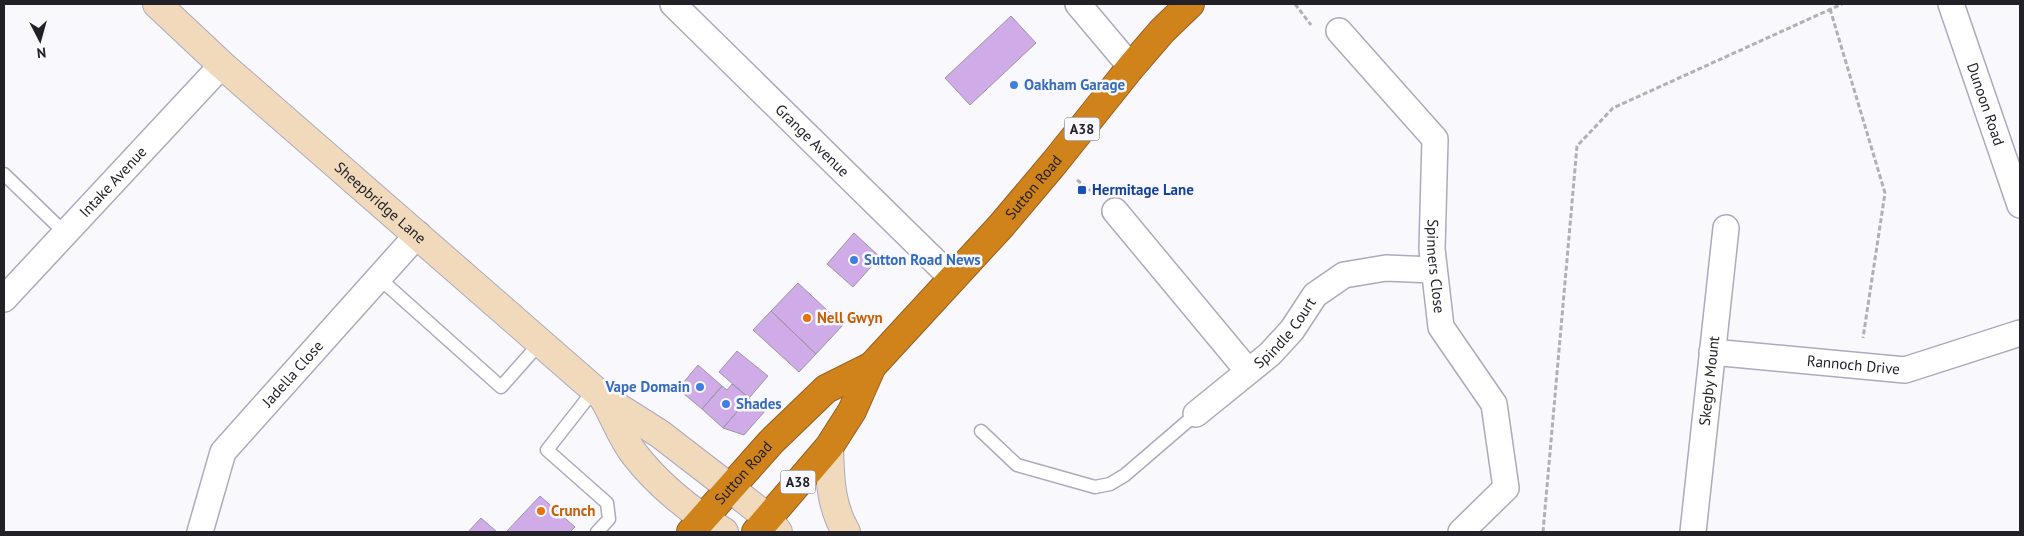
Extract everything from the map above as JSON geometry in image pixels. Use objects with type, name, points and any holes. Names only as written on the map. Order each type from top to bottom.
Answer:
[{"type":"highway","name":"Sutton Road","points":[[767,528],[829,447],[852,411],[872,366],[1000,226],[1055,162],[1131,67],[1162,31],[1190,4]]},
{"type":"highway","name":"Sutton Road","points":[[706,528],[730,488],[771,442],[826,389],[872,366]]},
{"type":"street","name":"Sheepbridge Lane","points":[[157,4],[222,65],[418,234],[599,395],[660,434],[730,488],[767,528]]},
{"type":"street","name":"Grange Avenue","points":[[673,4],[952,278]]},
{"type":"street","points":[[1078,4],[1131,67]]},
{"type":"street","points":[[1162,31],[1172,4]]},
{"type":"street","name":"Dunoon Road","points":[[1951,4],[2020,205]]},
{"type":"street","name":"Spinners Close","points":[[1339,31],[1435,139],[1433,270],[1441,327],[1494,404],[1506,488],[1461,532]]},
{"type":"street","name":"Intake Avenue","points":[[4,299],[222,65]]},
{"type":"street","name":"Spindle Court","points":[[1115,211],[1248,371]]},
{"type":"street","name":"Skegby Mount","points":[[1693,532],[1726,228]]},
{"type":"street","name":"Jadella Close","points":[[200,532],[223,452],[418,234]]},
{"type":"street","name":"Spindle Court","points":[[1196,414],[1270,354],[1292,330],[1315,295],[1344,275],[1386,268],[1433,270]]},
{"type":"street","name":"Rannoch Drive","points":[[1712,352],[1905,370],[2020,333]]},
{"type":"street","name":"Sheepbridge Lane","points":[[599,395],[633,453],[706,528]]},
{"type":"street","points":[[829,447],[830,490],[834,506],[846,532]]},
{"type":"lane","points":[[4,174],[65,233]]},
{"type":"lane","points":[[379,278],[501,387],[540,343]]},
{"type":"lane","points":[[597,532],[609,519],[607,504],[547,450],[599,395]]},
{"type":"lane","points":[[981,431],[1017,465],[1095,487],[1110,484],[1125,475],[1196,414]]},
{"type":"path","points":[[1543,532],[1577,146],[1613,108],[1842,4]]},
{"type":"path","points":[[1830,9],[1884,193],[1859,366]]},
{"type":"path","points":[[1055,162],[1115,211]]},
{"type":"building","points":[[1011,16],[1036,43],[970,105],[945,78]]},
{"type":"building","name":"Sutton Road News","points":[[854,233],[880,257],[853,287],[827,264]]},
{"type":"building","name":"Nell Gwyn","points":[[798,283],[843,325],[816,354],[771,311]]},
{"type":"building","points":[[771,311],[816,354],[799,372],[753,330]]},
{"type":"building","points":[[737,351],[768,376],[749,398],[719,372]]},
{"type":"building","name":"Vape Domain","points":[[698,365],[722,386],[702,409],[678,389]]},
{"type":"building","name":"Shades","points":[[732,384],[749,398],[723,428],[702,409],[722,386],[727,390]]},
{"type":"building","points":[[749,398],[765,411],[744,435],[723,428]]},
{"type":"building","name":"Crunch","points":[[540,496],[575,527],[570,532],[506,532]]},
{"type":"building","points":[[481,518],[497,532],[468,532]]},
{"type":"place","name":"Oakham Garage","points":[[1014,85]]},
{"type":"place","name":"Hermitage Lane","points":[[1082,190]]},
{"type":"place","name":"Sutton Road News","points":[[854,260]]},
{"type":"place","name":"Nell Gwyn","points":[[807,318]]},
{"type":"place","name":"Vape Domain","points":[[700,387]]},
{"type":"place","name":"Shades","points":[[726,404]]},
{"type":"place","name":"Crunch","points":[[541,511]]}]
